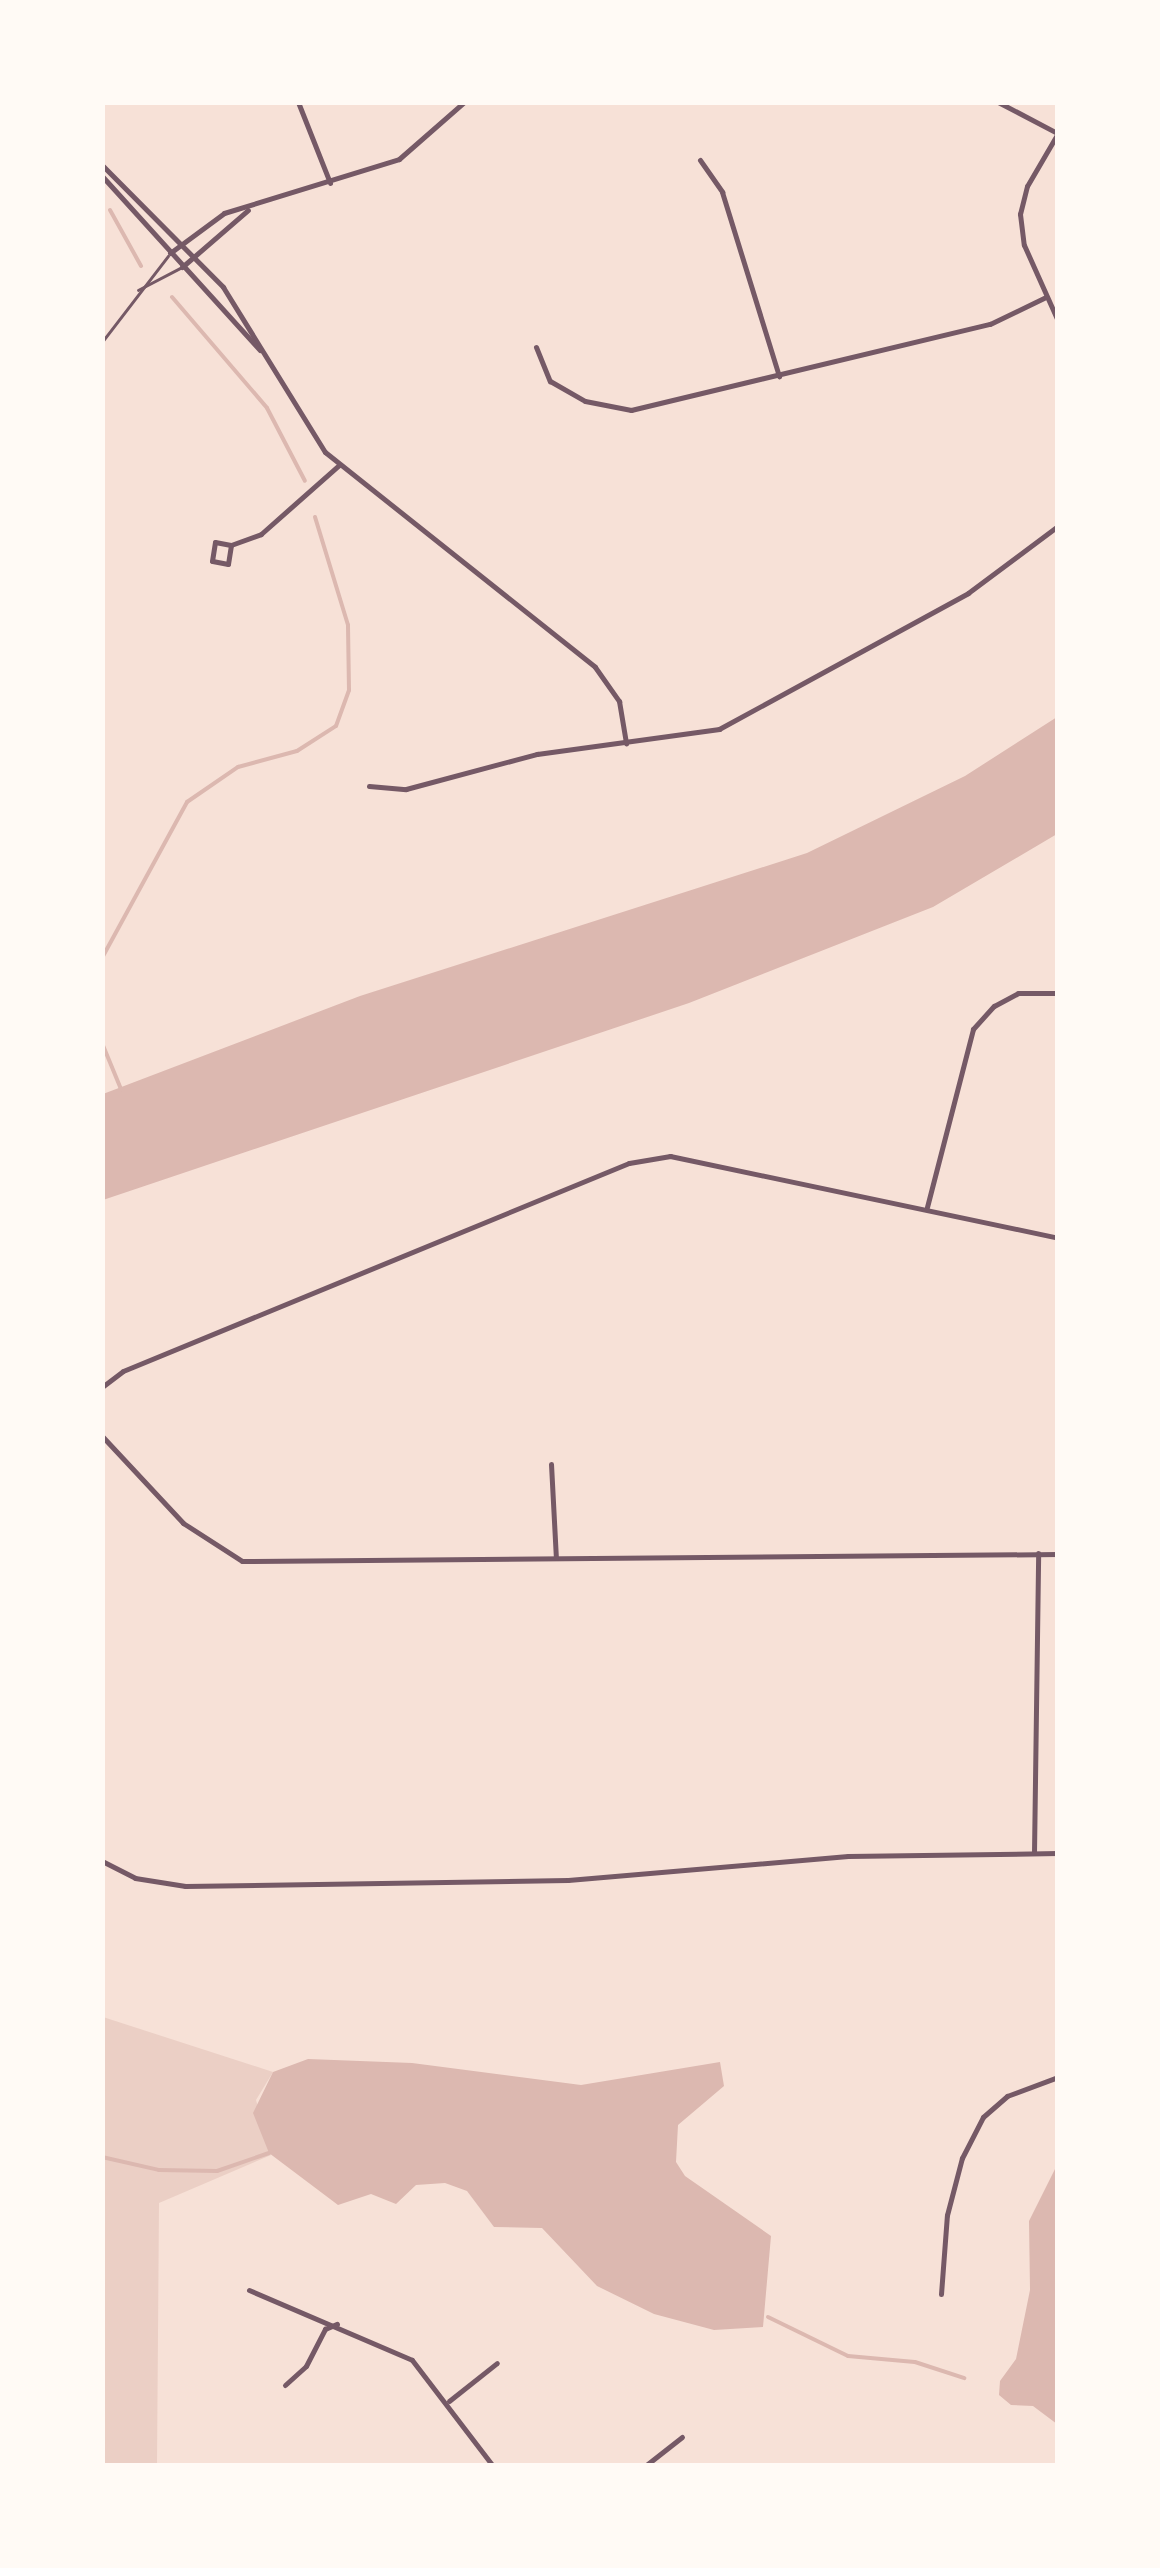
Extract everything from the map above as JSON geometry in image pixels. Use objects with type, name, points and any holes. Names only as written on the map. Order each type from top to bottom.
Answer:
[{"type":"street","points":[[298,102],[330,183]]},
{"type":"street","points":[[170,254],[212,218],[399,159],[464,102]]},
{"type":"street","points":[[998,102],[1057,133],[1027,186],[1020,214],[1024,245],[1058,322]]},
{"type":"street","points":[[700,160],[722,192],[779,376]]},
{"type":"street","points":[[102,165],[183,243],[234,301],[265,356],[339,465],[596,666],[619,701],[626,743]]},
{"type":"street","points":[[102,176],[265,356]]},
{"type":"street","points":[[182,267],[253,206]]},
{"type":"street","points":[[536,347],[550,380],[615,410],[779,376],[990,324],[1046,297]]},
{"type":"street","points":[[231,545],[231,561],[212,561],[212,545],[231,545],[294,512],[339,465]]},
{"type":"street","points":[[369,786],[406,788],[537,754],[694,735],[742,719],[968,593],[1058,526]]},
{"type":"street","points":[[927,1208],[973,1029],[994,1006],[1018,993],[1058,994]]},
{"type":"street","points":[[102,1388],[124,1371],[629,1163],[703,1158],[1058,1238]]},
{"type":"street","points":[[102,1436],[183,1523],[242,1561],[1058,1554]]},
{"type":"street","points":[[551,1464],[556,1558]]},
{"type":"street","points":[[1034,1853],[1038,1553]]},
{"type":"street","points":[[102,1860],[135,1878],[185,1886],[568,1880],[848,1856],[1058,1853]]},
{"type":"street","points":[[940,2294],[947,2216],[962,2158],[983,2116],[1007,2096],[1058,2077]]},
{"type":"street","points":[[249,2290],[403,2354],[449,2400],[493,2466]]},
{"type":"street","points":[[285,2385],[306,2366],[325,2330],[337,2324]]},
{"type":"street","points":[[449,2400],[497,2363]]},
{"type":"street","points":[[645,2466],[654,2463],[682,2437]]},
{"type":"lane","points":[[102,342],[136,290],[170,254]]},
{"type":"lane","points":[[136,290],[150,289],[182,267]]},
{"type":"shaded area","points":[[1057,717],[1057,834],[933,907],[689,1003],[103,1200],[103,1094],[360,996],[807,853],[965,776]]},
{"type":"shaded area","points":[[103,2017],[273,2072],[256,2100],[271,2155],[159,2203],[157,2465],[103,2466]]},
{"type":"shaded area","points":[[308,2059],[412,2063],[581,2085],[720,2062],[724,2086],[678,2125],[676,2162],[685,2176],[771,2236],[763,2327],[714,2330],[654,2314],[597,2286],[542,2228],[494,2227],[467,2191],[445,2183],[416,2185],[396,2204],[371,2194],[338,2205],[269,2153],[253,2113],[273,2072]]},
{"type":"shaded area","points":[[1057,2165],[1057,2424],[1033,2406],[1011,2405],[999,2395],[1000,2381],[1016,2359],[1030,2290],[1029,2221]]},
{"type":"waterway","points":[[110,210],[141,266]]},
{"type":"waterway","points":[[172,297],[267,408],[305,481]]},
{"type":"waterway","points":[[102,958],[187,802],[238,767],[297,751],[336,726],[349,690],[348,625],[315,517]]},
{"type":"waterway","points":[[102,1043],[121,1089]]},
{"type":"waterway","points":[[102,2157],[159,2170],[217,2171],[269,2153]]},
{"type":"waterway","points":[[768,2317],[848,2356],[915,2362],[964,2378]]}]
